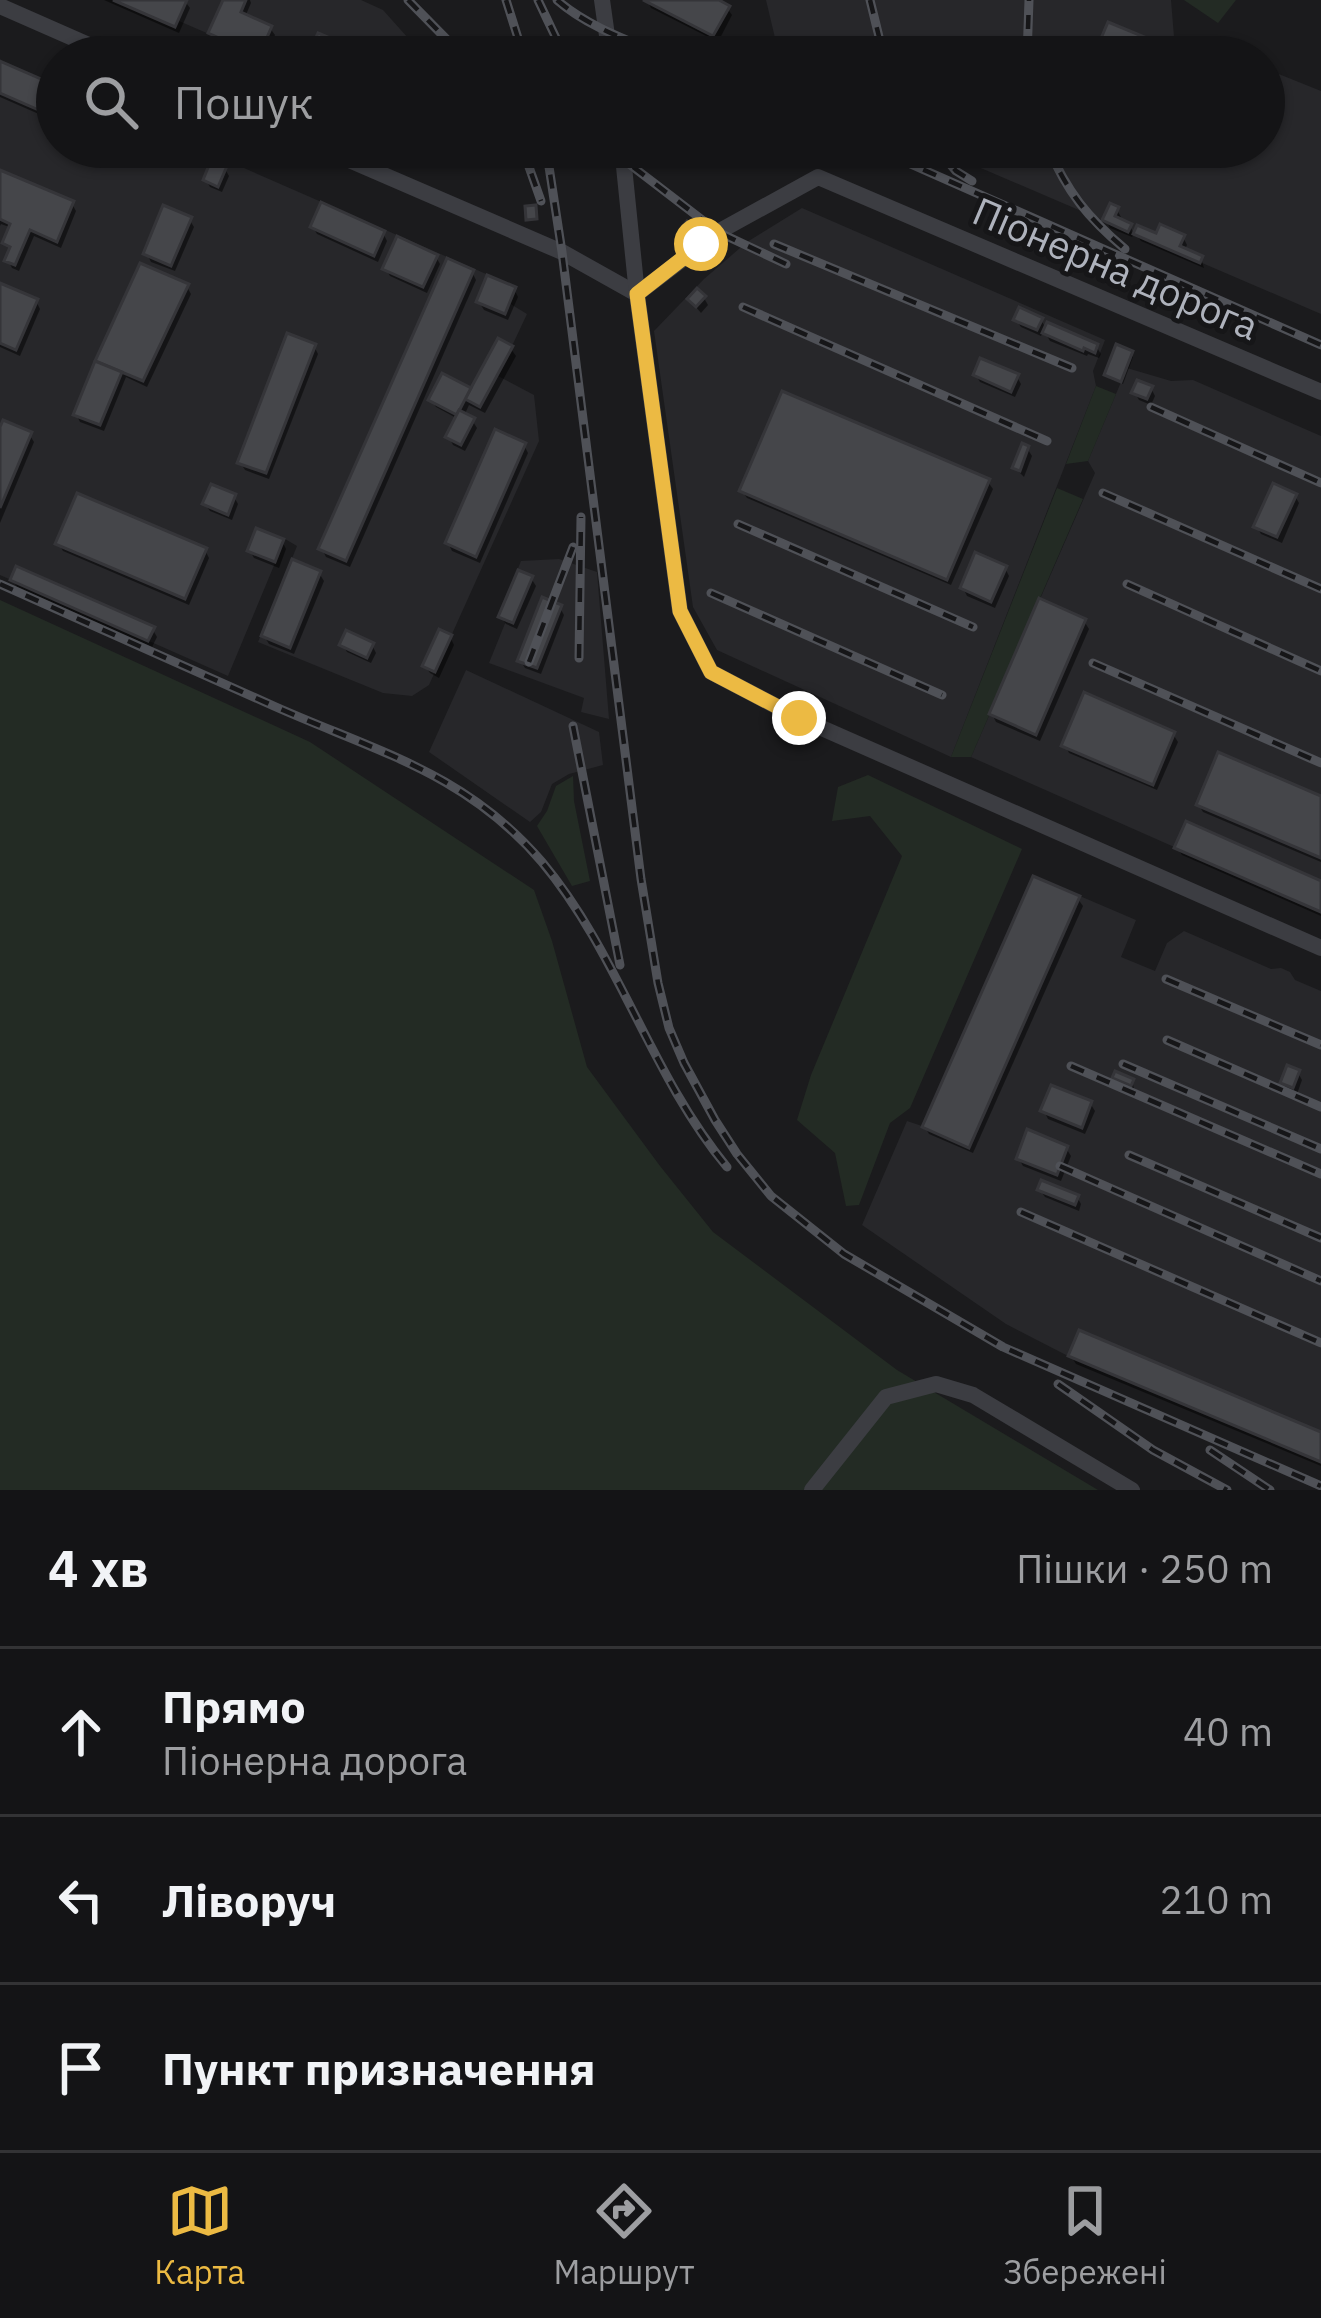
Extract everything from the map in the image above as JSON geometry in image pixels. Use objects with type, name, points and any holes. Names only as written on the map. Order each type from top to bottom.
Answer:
[{"type":"street","points":[[602,0],[607,36]]},
{"type":"street","points":[[0,6],[68,36]]},
{"type":"street","points":[[368,168],[562,252],[637,294]]},
{"type":"street","points":[[624,168],[680,611],[711,672],[799,718],[1321,948]]},
{"type":"street","name":"Піонерна дорога","points":[[637,294],[718,232],[818,177],[1321,392]]},
{"type":"street","points":[[812,1490],[886,1397],[936,1384],[973,1395],[1132,1490]]},
{"type":"shaded area","points":[[113,0],[361,0],[383,10],[406,36],[214,36],[179,21],[175,27]]},
{"type":"shaded area","points":[[766,0],[1171,0],[1174,36],[775,36]]},
{"type":"shaded area","points":[[1184,0],[1236,0],[1218,23]]},
{"type":"shaded area","points":[[0,61],[36,77],[36,168],[244,168],[516,287],[509,303],[527,314],[498,376],[534,395],[539,441],[429,685],[412,696],[383,693],[258,642],[297,546],[285,539],[228,676],[0,575]]},
{"type":"shaded area","points":[[1285,76],[1321,91],[1321,314],[981,168],[1285,168]]},
{"type":"shaded area","points":[[802,208],[1105,340],[1093,371],[1096,386],[951,757],[717,650],[693,607],[654,331],[747,242]]},
{"type":"shaded area","points":[[1116,344],[1133,351],[1127,368],[1171,381],[1193,380],[1321,436],[1321,912],[971,757],[1095,473],[1088,461],[1121,382],[1104,375]]},
{"type":"shaded area","points":[[1096,386],[1116,394],[1088,461],[1066,464]]},
{"type":"shaded area","points":[[1057,488],[1083,499],[971,757],[951,757]]},
{"type":"shaded area","points":[[559,559],[597,572],[609,719],[581,712],[584,698],[489,663],[506,621],[498,617],[521,561]]},
{"type":"shaded area","points":[[0,600],[310,742],[534,890],[587,1067],[713,1232],[897,1370],[1098,1490],[0,1490]]},
{"type":"shaded area","points":[[466,670],[599,732],[603,765],[552,784],[541,812],[530,822],[429,752]]},
{"type":"shaded area","points":[[868,775],[1022,849],[910,1108],[890,1123],[859,1205],[846,1206],[835,1153],[797,1120],[811,1075],[902,856],[870,816],[832,821],[838,787]]},
{"type":"shaded area","points":[[573,776],[590,881],[572,886],[537,826],[556,786]]},
{"type":"shaded area","points":[[1033,876],[1136,920],[1121,957],[1155,971],[1167,943],[1184,931],[1271,969],[1281,968],[1321,991],[1321,1462],[1068,1356],[1006,1324],[862,1225],[907,1121],[922,1126]]},
{"type":"building","points":[[113,0],[187,0],[175,27]]},
{"type":"building","points":[[223,0],[246,0],[241,12],[272,26],[268,36],[208,33]]},
{"type":"building","points":[[643,0],[719,0],[730,6],[713,36]]},
{"type":"building","points":[[1108,22],[1142,36],[1102,36]]},
{"type":"building","points":[[0,61],[36,77],[36,109],[0,93]]},
{"type":"building","points":[[208,168],[226,168],[218,187],[203,180]]},
{"type":"building","points":[[0,170],[74,201],[57,242],[30,230],[15,265],[4,261],[10,247],[2,243],[10,224],[0,219]]},
{"type":"building","points":[[321,202],[385,231],[374,256],[310,227]]},
{"type":"building","points":[[1110,203],[1119,207],[1115,216],[1132,224],[1128,232],[1102,220]]},
{"type":"building","points":[[163,205],[192,217],[171,266],[143,254]]},
{"type":"building","points":[[536,205],[537,219],[526,220],[525,206]]},
{"type":"building","points":[[687,221],[698,229],[692,237],[681,229]]},
{"type":"building","points":[[1160,224],[1185,235],[1180,246],[1203,256],[1200,263],[1133,234],[1137,225],[1156,233]]},
{"type":"building","points":[[397,236],[438,255],[423,287],[382,269]]},
{"type":"building","points":[[447,258],[474,270],[346,561],[318,549]]},
{"type":"building","points":[[140,263],[189,284],[143,381],[95,361]]},
{"type":"building","points":[[487,275],[516,287],[505,314],[476,302]]},
{"type":"building","points":[[0,283],[38,299],[16,350],[0,343]]},
{"type":"building","points":[[697,288],[706,296],[696,307],[687,299]]},
{"type":"building","points":[[1019,307],[1043,318],[1037,330],[1013,320]]},
{"type":"building","points":[[1047,322],[1098,344],[1095,353],[1042,333]]},
{"type":"building","points":[[287,333],[316,344],[266,473],[237,463]]},
{"type":"building","points":[[498,338],[513,346],[480,407],[465,399]]},
{"type":"building","points":[[1116,344],[1133,351],[1121,382],[1104,375]]},
{"type":"building","points":[[980,358],[1019,374],[1011,392],[973,375]]},
{"type":"building","points":[[95,361],[122,372],[100,425],[73,415]]},
{"type":"building","points":[[442,373],[471,388],[457,415],[428,400]]},
{"type":"building","points":[[1137,380],[1153,386],[1147,399],[1131,393]]},
{"type":"building","points":[[782,391],[990,479],[947,580],[739,491]]},
{"type":"building","points":[[459,410],[475,418],[461,445],[445,437]]},
{"type":"building","points":[[3,420],[32,432],[0,508],[0,427]]},
{"type":"building","points":[[495,429],[526,443],[476,557],[445,543]]},
{"type":"building","points":[[1022,443],[1029,446],[1020,471],[1012,468]]},
{"type":"building","points":[[1273,483],[1297,494],[1277,537],[1253,527]]},
{"type":"building","points":[[211,484],[236,494],[228,515],[202,504]]},
{"type":"building","points":[[77,493],[207,548],[185,599],[55,544]]},
{"type":"building","points":[[256,528],[284,539],[275,562],[247,551]]},
{"type":"building","points":[[975,552],[1007,566],[991,602],[960,588]]},
{"type":"building","points":[[292,559],[321,571],[290,648],[261,636]]},
{"type":"building","points":[[16,566],[155,627],[148,641],[10,580]]},
{"type":"building","points":[[518,570],[533,576],[513,623],[498,617]]},
{"type":"building","points":[[542,597],[562,605],[537,668],[517,661]]},
{"type":"building","points":[[1039,598],[1086,619],[1036,735],[989,714]]},
{"type":"building","points":[[439,629],[452,635],[435,672],[422,666]]},
{"type":"building","points":[[346,630],[374,643],[367,658],[339,645]]},
{"type":"building","points":[[1084,692],[1175,732],[1153,785],[1061,746]]},
{"type":"building","points":[[1218,752],[1321,796],[1321,858],[1196,805]]},
{"type":"building","points":[[1186,821],[1321,881],[1321,912],[1174,848]]},
{"type":"building","points":[[1033,876],[1080,896],[969,1148],[922,1127]]},
{"type":"building","points":[[1287,1065],[1300,1070],[1293,1088],[1280,1083]]},
{"type":"building","points":[[1115,1071],[1134,1079],[1131,1086],[1112,1078]]},
{"type":"building","points":[[1051,1085],[1092,1101],[1082,1128],[1040,1111]]},
{"type":"building","points":[[1027,1129],[1068,1146],[1057,1175],[1016,1159]]},
{"type":"building","points":[[1041,1180],[1079,1195],[1075,1205],[1037,1190]]},
{"type":"building","points":[[1079,1330],[1321,1432],[1321,1462],[1068,1356]]},
{"type":"railway","points":[[408,0],[443,36]]},
{"type":"railway","points":[[506,0],[517,36]]},
{"type":"railway","points":[[538,0],[555,36]]},
{"type":"railway","points":[[557,0],[619,36]]},
{"type":"railway","points":[[870,0],[879,36]]},
{"type":"railway","points":[[1028,36],[1029,0]]},
{"type":"railway","points":[[529,168],[541,201]]},
{"type":"railway","points":[[549,168],[658,983],[669,1028],[715,1120],[771,1196],[844,1254],[1003,1347],[1321,1486]]},
{"type":"railway","points":[[634,168],[718,232],[786,264]]},
{"type":"railway","points":[[920,168],[1321,345]]},
{"type":"railway","points":[[954,168],[972,181]]},
{"type":"railway","points":[[1058,168],[1080,203],[1125,249]]},
{"type":"railway","points":[[774,244],[1072,368]]},
{"type":"railway","points":[[743,307],[1047,441]]},
{"type":"railway","points":[[1151,407],[1321,483]]},
{"type":"railway","points":[[1103,493],[1321,589]]},
{"type":"railway","points":[[579,658],[581,517]]},
{"type":"railway","points":[[738,524],[973,627]]},
{"type":"railway","points":[[529,662],[573,547]]},
{"type":"railway","points":[[0,584],[385,752],[483,807],[542,862],[569,898],[676,1093],[727,1167]]},
{"type":"railway","points":[[1127,584],[1321,671]]},
{"type":"railway","points":[[711,593],[942,695]]},
{"type":"railway","points":[[1093,663],[1321,763]]},
{"type":"railway","points":[[573,726],[620,965]]},
{"type":"railway","points":[[1166,979],[1321,1045]]},
{"type":"railway","points":[[1167,1040],[1321,1107]]},
{"type":"railway","points":[[1123,1064],[1321,1149]]},
{"type":"railway","points":[[1071,1066],[1321,1174]]},
{"type":"railway","points":[[1129,1155],[1321,1238]]},
{"type":"railway","points":[[1060,1166],[1321,1281]]},
{"type":"railway","points":[[1021,1212],[1321,1343]]},
{"type":"railway","points":[[1058,1384],[1153,1450],[1227,1490]]},
{"type":"railway","points":[[1210,1450],[1270,1490]]},
{"type":"route","points":[[701,244],[637,294],[680,611],[711,672],[799,718]]}]
